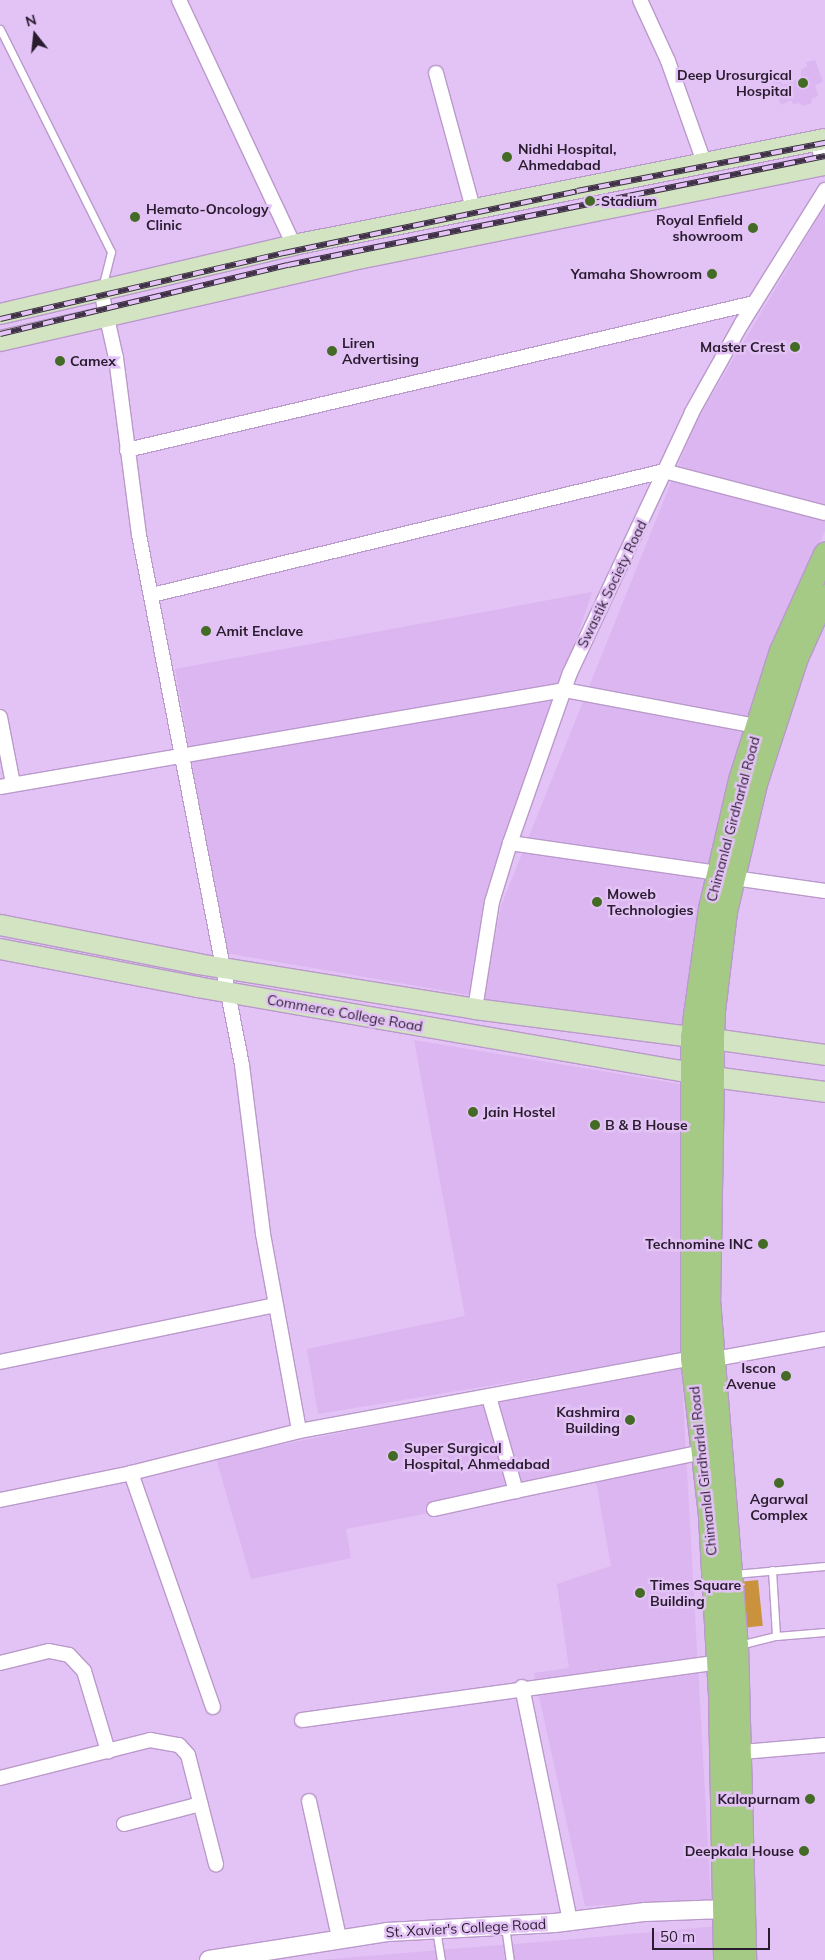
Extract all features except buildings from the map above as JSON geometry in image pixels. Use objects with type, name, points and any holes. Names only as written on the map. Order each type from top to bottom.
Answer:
[{"type":"main road","points":[[0,314],[294,245],[821,140]]},
{"type":"main road","points":[[0,341],[348,261],[825,165]]},
{"type":"main road","points":[[548,193],[553,220]]},
{"type":"main road","name":"Chimanlal Girdharlal Road","points":[[726,876],[740,780],[781,652],[825,554]]},
{"type":"main road","name":"Chimanlal Girdharlal Road","points":[[725,1960],[718,1662],[710,1517],[692,1358],[703,1038],[710,909],[726,876],[797,658],[825,596]]},
{"type":"main road","name":"Commerce College Road","points":[[0,925],[223,967],[475,1009],[825,1055]]},
{"type":"main road","name":"Commerce College Road","points":[[0,949],[229,992],[702,1075],[825,1092]]},
{"type":"main road","name":"Chimanlal Girdharlal Road","points":[[702,1075],[709,1300],[737,1645],[742,1752],[745,1960]]},
{"type":"street","points":[[179,0],[294,245]]},
{"type":"street","points":[[640,0],[668,61],[704,162]]},
{"type":"street","points":[[436,73],[473,208]]},
{"type":"street","points":[[821,140],[825,165]]},
{"type":"street","name":"Swastik Society Road","points":[[475,1009],[492,902],[510,843],[564,690],[692,412],[754,303],[825,190]]},
{"type":"street","points":[[101,291],[116,358],[127,450],[152,595],[242,1065],[262,1234],[299,1431]]},
{"type":"street","points":[[127,450],[754,303]]},
{"type":"street","points":[[152,595],[664,471],[825,513]]},
{"type":"street","points":[[0,717],[7,786],[182,754],[564,690],[757,726]]},
{"type":"street","points":[[510,843],[825,891]]},
{"type":"street","points":[[0,1362],[275,1305]]},
{"type":"street","points":[[715,1359],[825,1339]]},
{"type":"street","points":[[0,1500],[131,1473],[299,1431],[692,1358]]},
{"type":"street","points":[[489,1397],[516,1491]]},
{"type":"street","points":[[434,1509],[702,1452]]},
{"type":"street","points":[[131,1473],[213,1707]]},
{"type":"street","points":[[0,1663],[49,1651],[69,1655],[84,1671],[108,1751]]},
{"type":"street","points":[[302,1720],[522,1687],[718,1662]]},
{"type":"street","points":[[522,1687],[570,1921]]},
{"type":"street","points":[[0,1778],[150,1740],[179,1744],[188,1754],[216,1864]]},
{"type":"street","points":[[742,1752],[825,1745]]},
{"type":"street","points":[[309,1802],[339,1938]]},
{"type":"street","points":[[124,1824],[200,1804]]},
{"type":"street","name":"St. Xavier's College Road","points":[[209,1960],[339,1938],[436,1929],[570,1921],[645,1912],[725,1910]]},
{"type":"lane","points":[[0,29],[111,252],[101,291]]},
{"type":"lane","points":[[731,1574],[825,1566]]},
{"type":"lane","points":[[772,1570],[776,1636]]},
{"type":"lane","points":[[737,1645],[776,1636],[825,1632]]},
{"type":"lane","points":[[505,1925],[510,1960]]},
{"type":"lane","points":[[436,1929],[441,1960]]},
{"type":"shaded area","name":"Deep Urosurgical Hospital","points":[[815,60],[823,82],[815,85],[818,96],[811,99],[812,103],[802,106],[800,103],[793,104],[791,100],[781,105],[773,81],[780,78],[782,85],[801,78],[801,70],[807,66],[806,62]]},
{"type":"shaded area","points":[[825,206],[825,531],[772,647],[685,1026],[483,1000],[501,906],[695,423]]},
{"type":"shaded area","points":[[592,592],[490,900],[469,995],[226,953],[175,669]]},
{"type":"shaded area","points":[[414,1040],[680,1084],[681,1354],[318,1414],[307,1349],[465,1316]]},
{"type":"shaded area","points":[[681,1364],[711,1900],[585,1906],[534,1673],[569,1668],[557,1584],[611,1566],[596,1481],[346,1529],[351,1558],[251,1579],[216,1458]]},
{"type":"shaded area","points":[[758,1580],[763,1626],[744,1628],[739,1582]]},
{"type":"shaded area","points":[[719,1926],[719,1960],[320,1960],[563,1940]]},
{"type":"railway","points":[[0,319],[284,253],[577,191],[825,143]]},
{"type":"railway","points":[[0,334],[288,265],[825,156]]},
{"type":"place","name":"Deep Urosurgical Hospital","points":[[803,83]]},
{"type":"place","name":"Nidhi Hospital, Ahmedabad","points":[[507,157]]},
{"type":"place","name":"Stadium","points":[[590,201]]},
{"type":"place","name":"Hemato-Oncology Clinic","points":[[135,217]]},
{"type":"place","name":"Royal Enfield showroom","points":[[753,228]]},
{"type":"place","name":"Yamaha Showroom","points":[[712,274]]},
{"type":"place","name":"Master Crest","points":[[795,347]]},
{"type":"place","name":"Liren Advertising","points":[[332,351]]},
{"type":"place","name":"Camex","points":[[60,361]]},
{"type":"place","name":"Amit Enclave","points":[[206,631]]},
{"type":"place","name":"Moweb Technologies","points":[[597,902]]},
{"type":"place","name":"Jain Hostel","points":[[473,1112]]},
{"type":"place","name":"B & B House","points":[[595,1125]]},
{"type":"place","name":"Technomine INC","points":[[763,1244]]},
{"type":"place","name":"Iscon Avenue","points":[[786,1376]]},
{"type":"place","name":"Kashmira Building","points":[[630,1420]]},
{"type":"place","name":"Super Surgical Hospital, Ahmedabad","points":[[393,1456]]},
{"type":"place","name":"Agarwal Complex","points":[[779,1483]]},
{"type":"place","name":"Times Square Building","points":[[640,1593]]},
{"type":"place","name":"Kalapurnam","points":[[810,1799]]},
{"type":"place","name":"Deepkala House","points":[[804,1851]]}]
